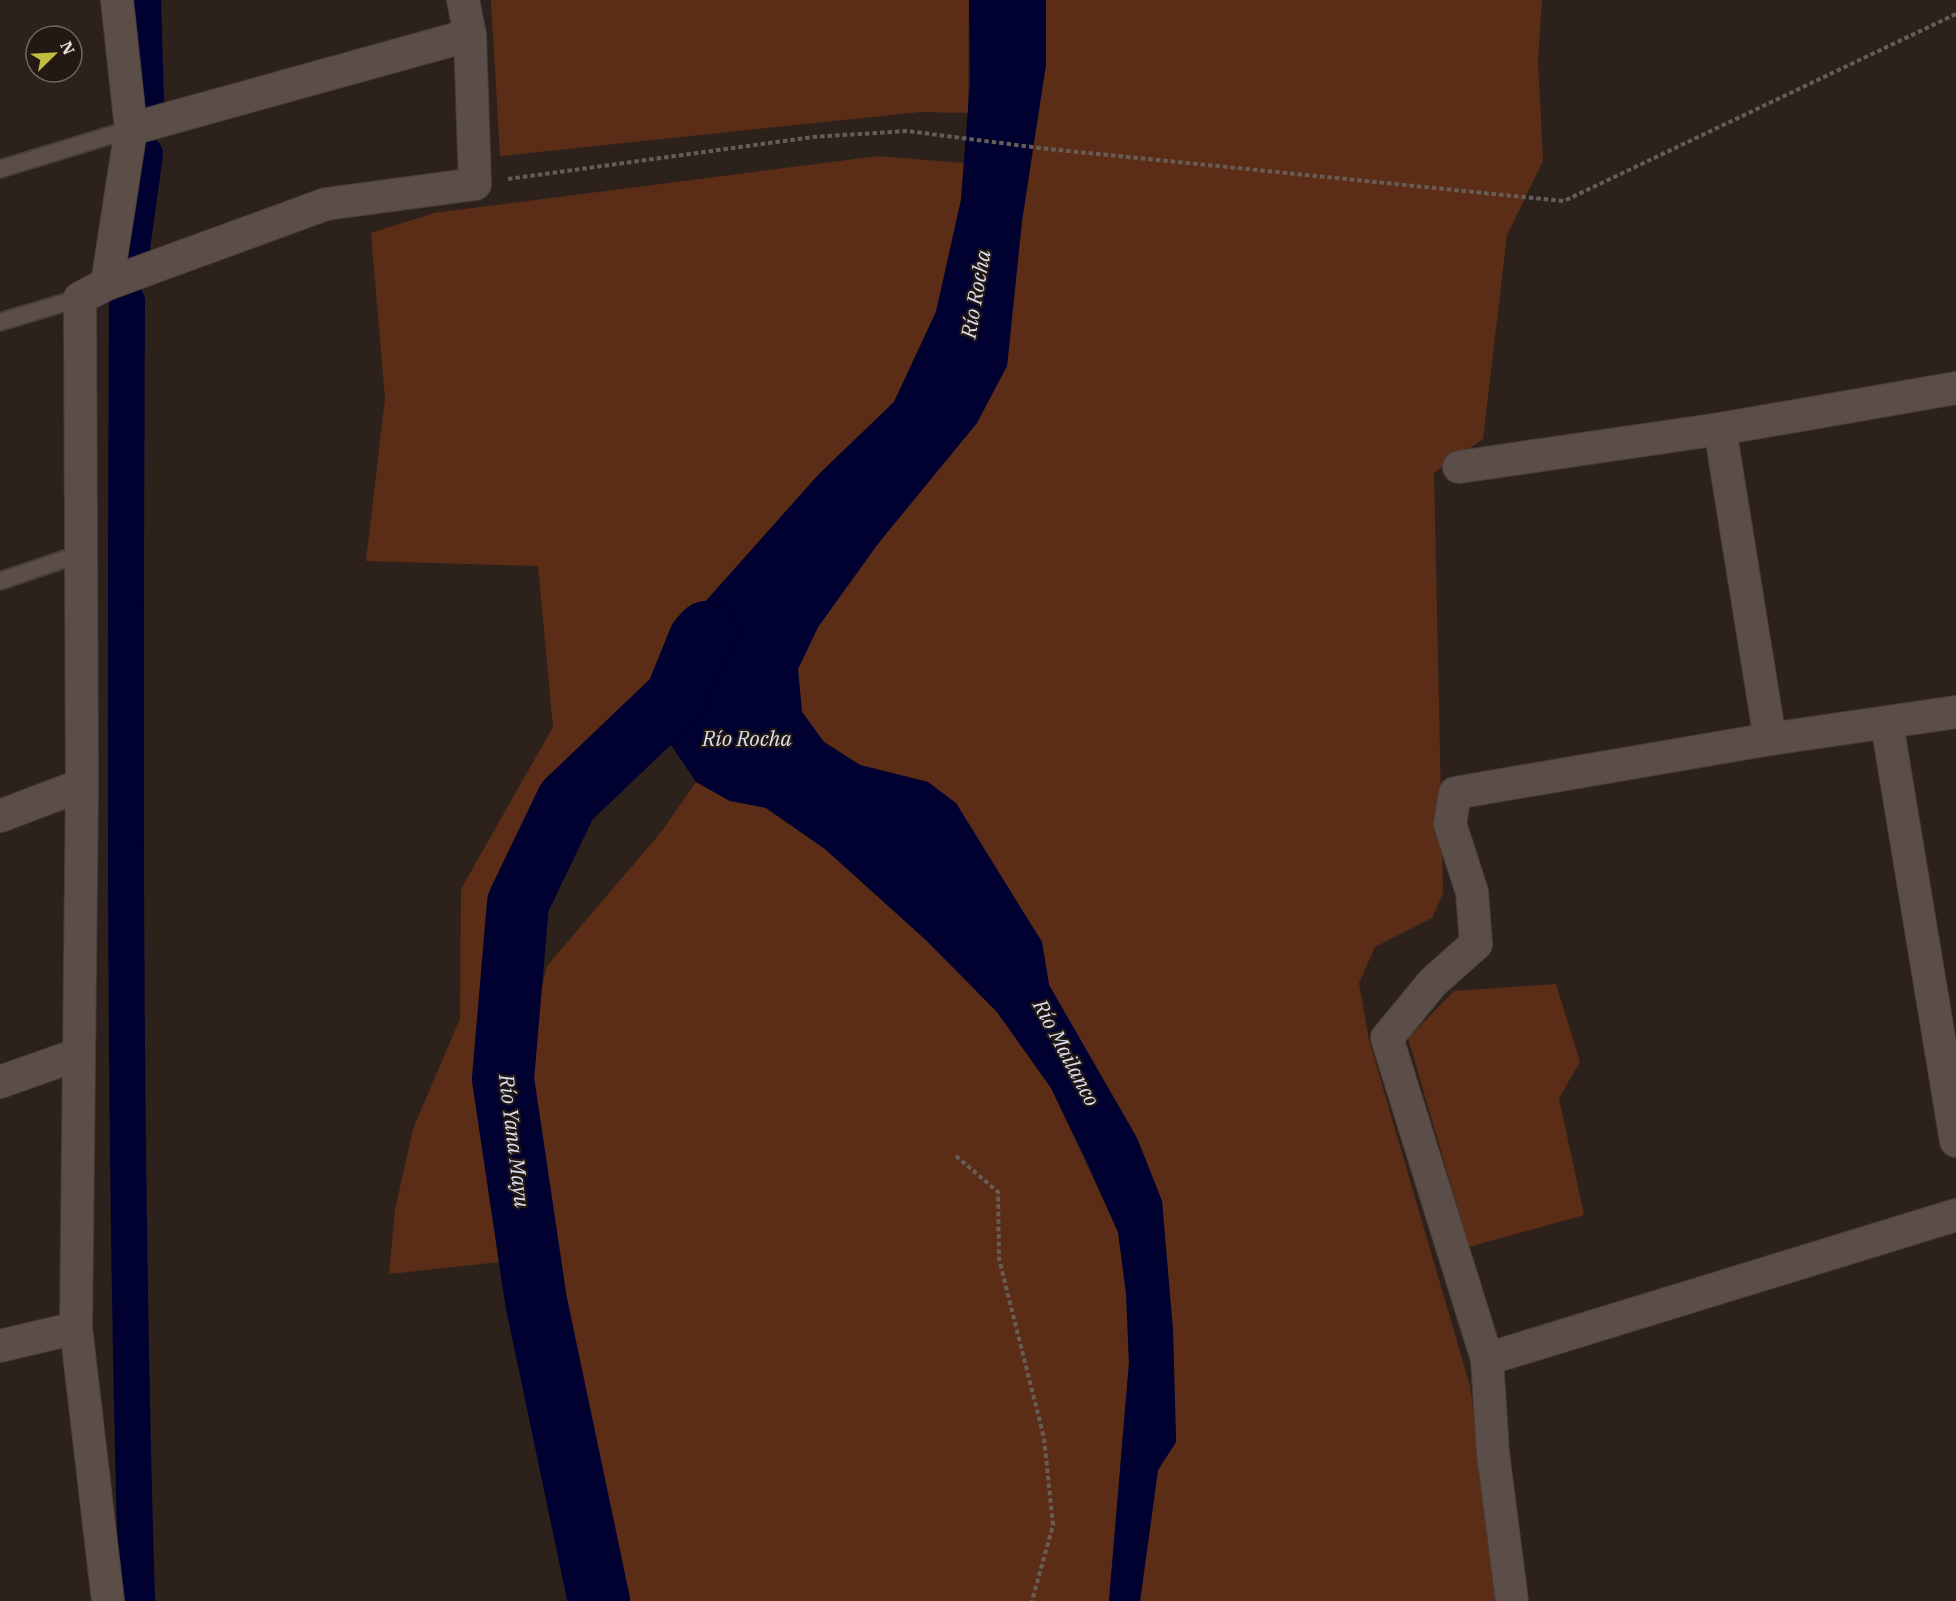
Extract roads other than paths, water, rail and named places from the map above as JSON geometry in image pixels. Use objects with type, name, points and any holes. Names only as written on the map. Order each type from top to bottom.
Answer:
[{"type":"street","points":[[107,284],[131,129],[117,0]]},
{"type":"street","points":[[108,1601],[76,1328],[82,784],[80,298],[107,284],[326,204],[475,184],[470,35],[463,0]]},
{"type":"street","points":[[131,129],[470,35]]},
{"type":"street","points":[[1459,467],[1720,429],[1956,388]]},
{"type":"street","points":[[1720,429],[1770,739]]},
{"type":"street","points":[[1512,1601],[1493,1453],[1487,1359],[1386,1038],[1432,982],[1476,944],[1472,892],[1450,824],[1455,793],[1770,739],[1887,724],[1956,712]]},
{"type":"street","points":[[1887,724],[1956,1141]]},
{"type":"street","points":[[0,816],[82,784]]},
{"type":"street","points":[[0,1082],[79,1054]]},
{"type":"street","points":[[1487,1359],[1956,1215]]},
{"type":"street","points":[[0,1346],[76,1328]]},
{"type":"lane","points":[[0,169],[131,129]]},
{"type":"lane","points":[[0,322],[80,298]]},
{"type":"lane","points":[[0,581],[80,554]]},
{"type":"water","points":[[969,0],[1046,0],[1046,64],[1022,221],[1007,366],[977,423],[877,545],[818,627],[798,669],[802,712],[824,742],[860,765],[928,782],[956,803],[1042,942],[1049,985],[1137,1138],[1162,1201],[1173,1331],[1176,1442],[1158,1470],[1140,1601],[1109,1601],[1129,1363],[1126,1293],[1118,1232],[1051,1088],[997,1012],[927,941],[825,849],[766,808],[730,801],[696,782],[671,745],[666,687],[688,621],[819,474],[894,402],[936,312],[961,200],[970,83]]},
{"type":"waterway","points":[[143,0],[146,101]]},
{"type":"waterway","points":[[132,248],[145,154]]},
{"type":"waterway","points":[[127,301],[128,1114],[137,1601]]},
{"type":"waterway","name":"Río Yana Mayu","points":[[599,1601],[536,1301],[503,1079],[518,903],[567,801],[676,697],[699,640],[706,632]]},
{"type":"water label","name":"Río Rocha","points":[[976,294]]},
{"type":"water label","name":"Río Rocha","points":[[747,739]]},
{"type":"water label","name":"Río Mailanco","points":[[1066,1053]]}]
